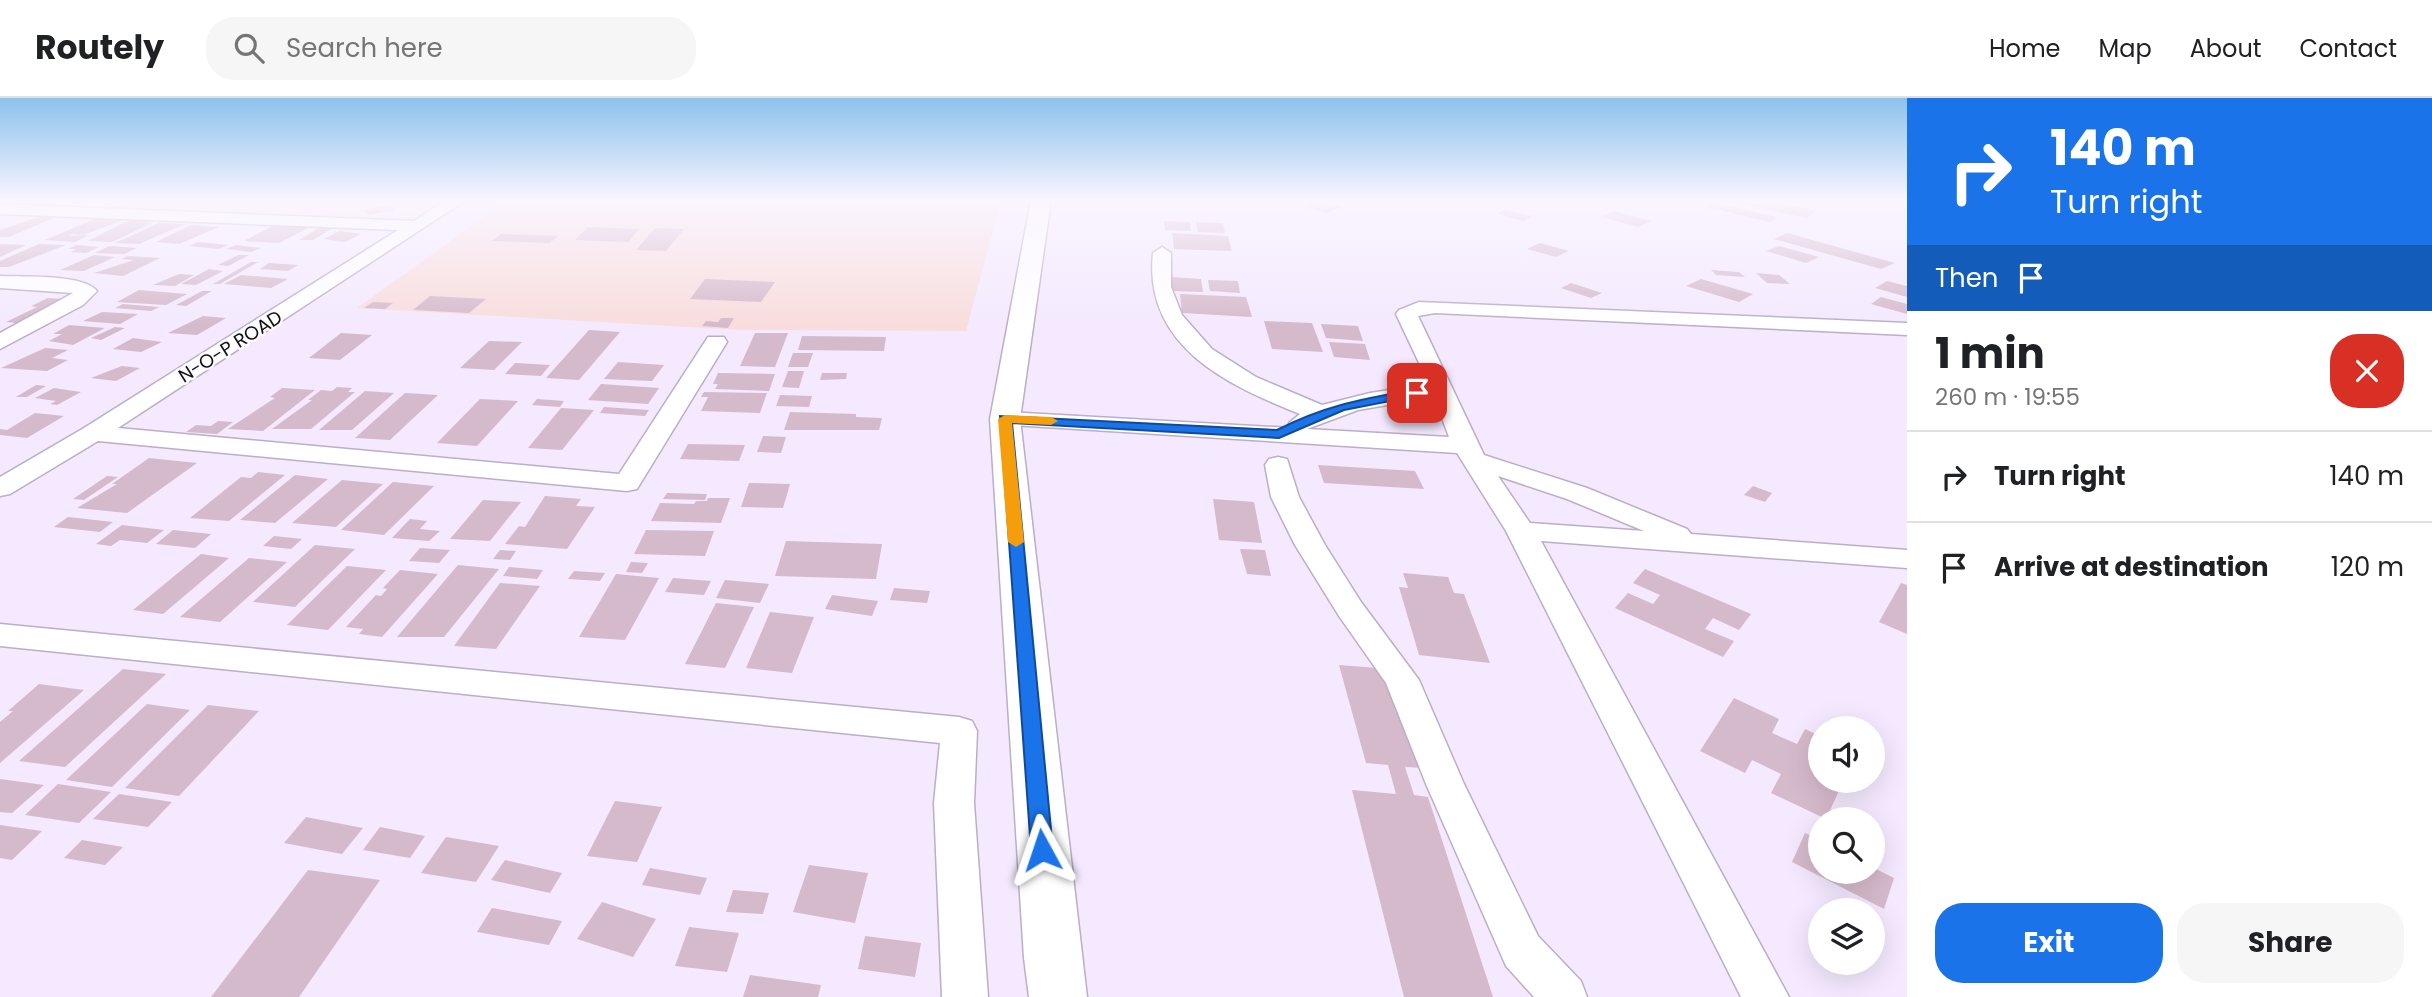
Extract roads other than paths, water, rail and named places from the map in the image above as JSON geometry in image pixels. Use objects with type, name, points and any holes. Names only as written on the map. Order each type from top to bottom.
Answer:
[{"type":"main road","points":[[1034,242],[1005,419],[1052,958],[1058,997]]},
{"type":"street","name":"N-O-P ROAD","points":[[0,488],[93,433],[392,242]]},
{"type":"street","points":[[1162,253],[1161,288],[1170,313],[1190,340],[1216,364],[1264,391],[1320,413]]},
{"type":"street","points":[[0,282],[74,286],[87,291],[76,302],[0,342]]},
{"type":"street","points":[[1766,997],[1521,531],[1470,453],[1443,389],[1406,314],[1411,310],[1435,307],[1612,313],[1907,329]]},
{"type":"street","points":[[93,433],[627,483],[716,342]]},
{"type":"street","points":[[1278,449],[1320,413],[1364,400],[1443,389]]},
{"type":"street","points":[[1005,419],[1278,449],[1470,453],[1598,499],[1696,544]]},
{"type":"street","points":[[1278,449],[1285,497],[1310,545],[1350,609],[1402,680],[1445,785],[1522,951],[1564,997]]},
{"type":"street","points":[[1521,531],[1907,559]]},
{"type":"street","points":[[0,635],[959,730],[954,803],[965,997]]}]
